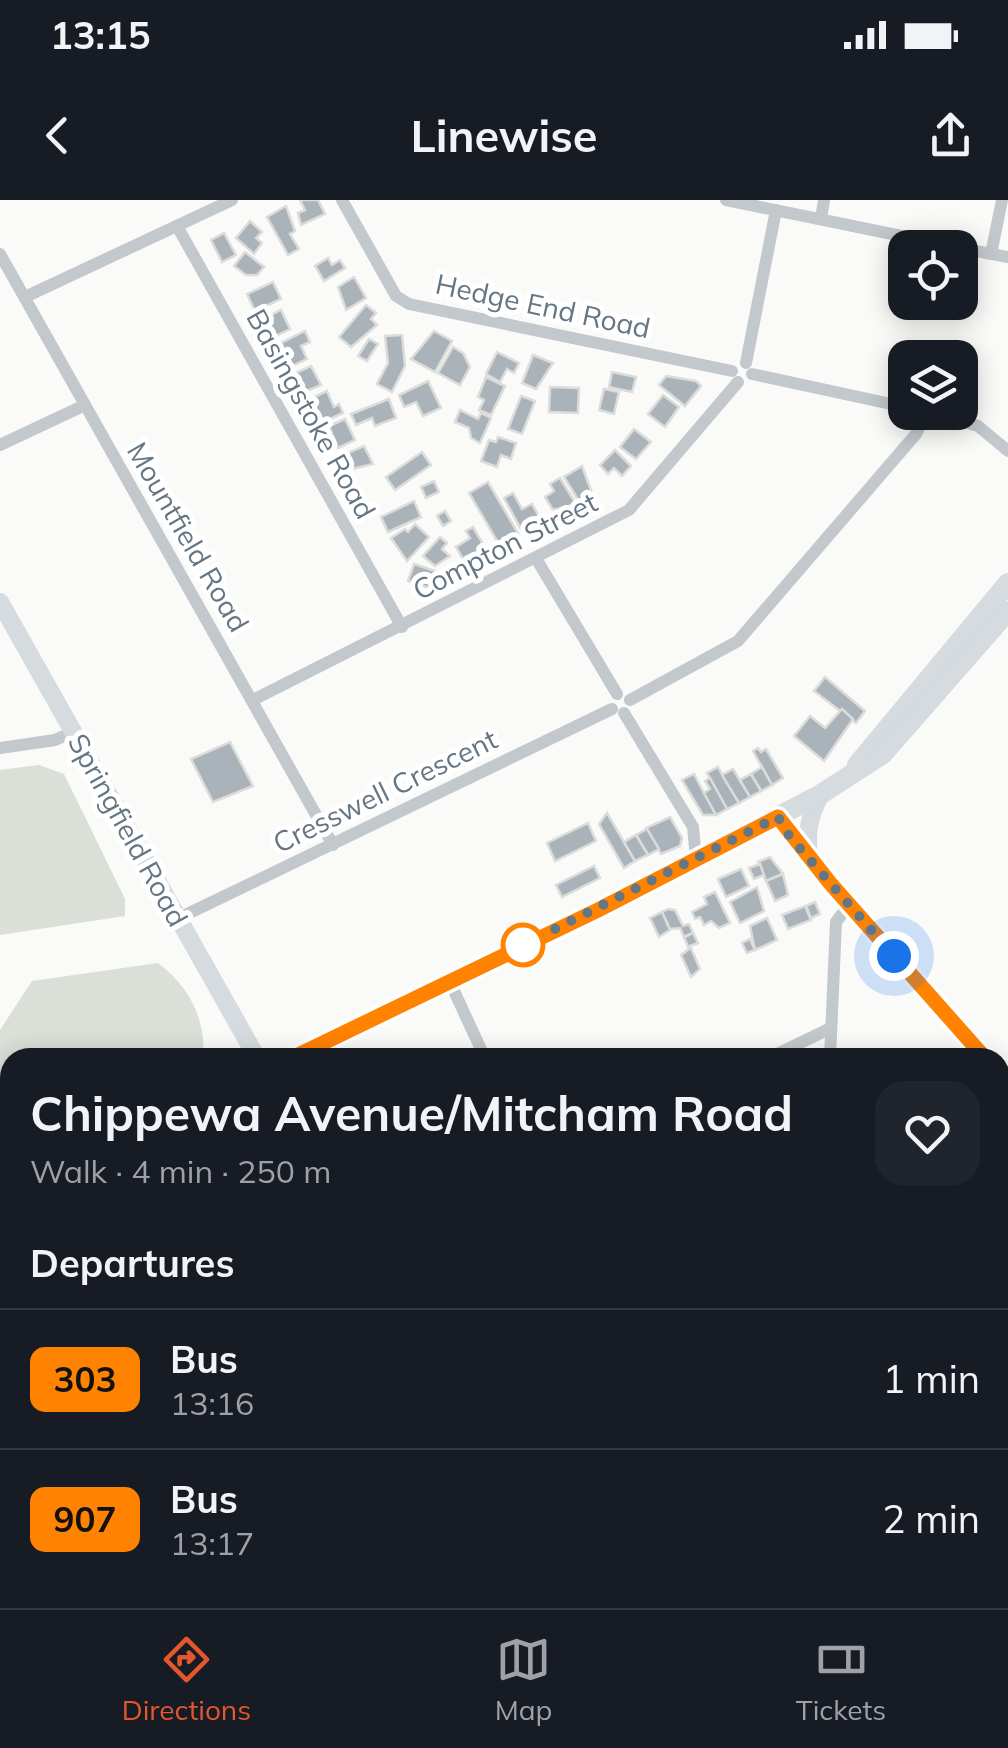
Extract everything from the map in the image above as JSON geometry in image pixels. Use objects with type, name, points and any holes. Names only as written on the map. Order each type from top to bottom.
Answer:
[{"type":"main road","points":[[853,771],[1008,584]]},
{"type":"main road","name":"Springfield Road","points":[[0,602],[251,1048]]},
{"type":"main road","points":[[312,1048],[822,794],[882,754],[1008,611]]},
{"type":"main road","points":[[810,860],[806,842],[810,814],[822,794]]},
{"type":"main road","points":[[778,817],[810,860],[976,1048]]},
{"type":"street","points":[[24,297],[232,200]]},
{"type":"street","name":"Hedge End Road","points":[[342,200],[396,296],[409,304],[735,376]]},
{"type":"street","points":[[726,200],[888,233]]},
{"type":"street","points":[[820,219],[824,200]]},
{"type":"street","points":[[991,254],[1002,200]]},
{"type":"street","points":[[776,210],[749,369],[888,403]]},
{"type":"street","name":"Basingstoke Road","points":[[177,226],[402,627]]},
{"type":"street","points":[[978,251],[1008,258]]},
{"type":"street","name":"Mountfield Road","points":[[0,254],[333,844]]},
{"type":"street","name":"Compton Street","points":[[252,700],[537,560],[628,510],[735,376],[747,382],[749,369]]},
{"type":"street","points":[[0,446],[85,405]]},
{"type":"street","points":[[978,426],[1008,452]]},
{"type":"street","name":"Cresswell Crescent","points":[[179,918],[621,704],[738,641],[918,430]]},
{"type":"street","points":[[537,560],[693,827],[696,858]]},
{"type":"street","points":[[0,748],[55,740],[73,732]]},
{"type":"street","points":[[830,1048],[836,922],[849,905]]},
{"type":"street","points":[[449,980],[480,1048]]},
{"type":"street","points":[[790,1048],[831,1028]]},
{"type":"shaded area","points":[[39,765],[64,774],[125,899],[125,916],[0,935],[0,770]]},
{"type":"shaded area","points":[[158,963],[179,982],[193,1004],[202,1030],[203,1048],[0,1048],[0,1030],[32,981]]},
{"type":"building","points":[[300,200],[318,200],[325,214],[301,225],[298,213],[305,210]]},
{"type":"building","points":[[286,206],[295,231],[290,234],[299,249],[288,255],[267,217]]},
{"type":"building","points":[[250,221],[262,232],[256,238],[262,243],[254,254],[236,238]]},
{"type":"building","points":[[224,233],[236,255],[222,262],[211,240]]},
{"type":"building","points":[[245,252],[264,267],[257,275],[246,275],[234,266]]},
{"type":"building","points":[[328,258],[332,265],[340,260],[345,268],[324,281],[315,266]]},
{"type":"building","points":[[354,277],[366,298],[346,310],[338,287]]},
{"type":"building","points":[[273,282],[281,299],[255,311],[247,294]]},
{"type":"building","points":[[366,305],[376,313],[371,319],[377,325],[351,347],[339,337]]},
{"type":"building","points":[[281,310],[290,329],[274,337],[265,318]]},
{"type":"building","points":[[305,331],[310,342],[301,346],[307,359],[286,369],[281,343]]},
{"type":"building","points":[[434,331],[452,341],[435,372],[411,359]]},
{"type":"building","points":[[402,335],[405,366],[392,392],[377,384],[388,363],[385,336]]},
{"type":"building","points":[[369,339],[378,344],[367,361],[358,356]]},
{"type":"building","points":[[453,347],[463,353],[470,367],[460,385],[438,373]]},
{"type":"building","points":[[497,352],[519,363],[514,373],[507,369],[500,382],[486,374]]},
{"type":"building","points":[[533,355],[553,363],[536,389],[522,383]]},
{"type":"building","points":[[311,366],[321,385],[302,393],[293,374]]},
{"type":"building","points":[[612,372],[636,377],[632,392],[609,387]]},
{"type":"building","points":[[666,376],[696,381],[701,386],[685,406],[659,385]]},
{"type":"building","points":[[486,377],[505,386],[491,415],[479,410],[484,400],[478,397]]},
{"type":"building","points":[[428,381],[441,408],[423,416],[416,402],[404,407],[399,395]]},
{"type":"building","points":[[550,387],[579,388],[578,413],[549,412]]},
{"type":"building","points":[[604,389],[619,392],[614,414],[599,410]]},
{"type":"building","points":[[327,391],[334,407],[339,404],[343,413],[321,423],[310,399]]},
{"type":"building","points":[[663,395],[679,407],[665,427],[648,414]]},
{"type":"building","points":[[521,396],[535,401],[522,434],[508,429]]},
{"type":"building","points":[[389,399],[396,418],[375,426],[372,418],[356,425],[351,414]]},
{"type":"building","points":[[460,410],[478,419],[481,413],[491,418],[480,443],[471,438],[469,428],[455,422]]},
{"type":"building","points":[[345,419],[355,440],[338,448],[329,426]]},
{"type":"building","points":[[634,429],[651,442],[636,459],[620,447]]},
{"type":"building","points":[[498,437],[516,443],[511,459],[501,455],[497,467],[481,461],[489,440],[496,442]]},
{"type":"building","points":[[364,446],[373,464],[348,470],[341,456]]},
{"type":"building","points":[[615,450],[631,466],[622,476],[614,468],[608,474],[600,465]]},
{"type":"building","points":[[422,452],[431,465],[395,490],[386,477]]},
{"type":"building","points":[[582,466],[593,496],[580,503],[564,477]]},
{"type":"building","points":[[560,478],[576,504],[553,510],[545,497],[554,491],[550,484]]},
{"type":"building","points":[[434,481],[439,492],[426,498],[421,487]]},
{"type":"building","points":[[488,482],[519,535],[500,546],[469,493]]},
{"type":"building","points":[[513,493],[522,509],[532,504],[542,522],[523,533],[504,498]]},
{"type":"building","points":[[414,501],[421,517],[388,532],[381,517]]},
{"type":"building","points":[[445,511],[451,521],[443,526],[437,516]]},
{"type":"building","points":[[415,524],[429,537],[407,561],[391,538],[405,529],[408,532]]},
{"type":"building","points":[[473,527],[489,554],[474,563],[469,555],[463,559],[456,547],[470,538],[466,531]]},
{"type":"building","points":[[440,537],[447,543],[442,549],[450,556],[435,566],[423,556]]},
{"type":"building","points":[[414,564],[441,573],[435,590],[408,581]]},
{"type":"building","points":[[825,677],[865,711],[856,723],[814,691]]},
{"type":"building","points":[[842,709],[853,719],[824,761],[794,736],[810,716],[825,728]]},
{"type":"building","points":[[230,742],[253,786],[213,802],[191,759]]},
{"type":"building","points":[[758,748],[761,752],[766,749],[783,778],[772,785],[753,751]]},
{"type":"building","points":[[718,767],[739,803],[727,809],[707,773]]},
{"type":"building","points":[[762,767],[772,785],[761,791],[751,774]]},
{"type":"building","points":[[733,769],[750,797],[739,803],[722,775]]},
{"type":"building","points":[[694,774],[716,815],[703,815],[682,780]]},
{"type":"building","points":[[751,774],[761,791],[750,797],[740,780]]},
{"type":"building","points":[[710,778],[727,809],[716,815],[704,793],[710,789],[705,781]]},
{"type":"building","points":[[607,813],[635,861],[624,868],[599,824]]},
{"type":"building","points":[[670,817],[682,838],[680,846],[661,854],[646,828]]},
{"type":"building","points":[[588,823],[596,841],[555,861],[547,843]]},
{"type":"building","points":[[647,829],[659,849],[648,855],[636,835]]},
{"type":"building","points":[[636,835],[648,855],[635,861],[624,842]]},
{"type":"building","points":[[770,857],[783,874],[766,881],[758,862]]},
{"type":"building","points":[[760,864],[764,875],[754,879],[749,868]]},
{"type":"building","points":[[594,866],[600,878],[562,897],[556,885]]},
{"type":"building","points":[[741,869],[749,886],[726,897],[718,879]]},
{"type":"building","points":[[783,874],[788,895],[775,901],[766,881]]},
{"type":"building","points":[[757,887],[764,911],[740,923],[730,902]]},
{"type":"building","points":[[715,892],[730,923],[719,928],[711,921],[704,925],[692,912],[707,904],[704,897]]},
{"type":"building","points":[[815,902],[820,914],[811,918],[806,906]]},
{"type":"building","points":[[805,906],[811,920],[788,929],[782,915]]},
{"type":"building","points":[[675,910],[683,926],[689,924],[693,933],[684,937],[680,928],[670,929],[662,912]]},
{"type":"building","points":[[662,912],[670,930],[659,937],[650,918]]},
{"type":"building","points":[[767,918],[777,940],[755,950],[750,926]]},
{"type":"building","points":[[693,933],[698,943],[690,946],[700,969],[691,977],[681,955],[689,949],[684,937]]},
{"type":"building","points":[[750,939],[755,950],[747,953],[742,943]]},
{"type":"bus line","name":"303","points":[[306,1048],[598,910],[778,817],[790,837],[976,1048]]},
{"type":"route","points":[[523,945],[778,817],[790,837],[894,956]]}]
